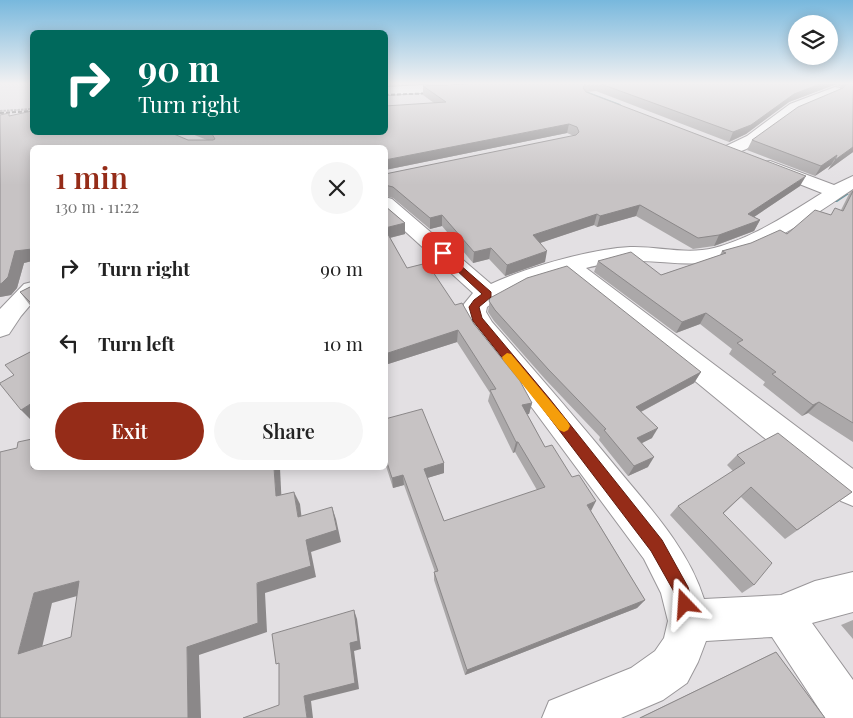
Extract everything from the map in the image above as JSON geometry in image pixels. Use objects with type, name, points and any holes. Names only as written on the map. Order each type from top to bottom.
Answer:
[{"type":"street","points":[[730,150],[752,139],[781,118]]},
{"type":"street","points":[[712,143],[752,159],[844,186]]},
{"type":"street","points":[[566,718],[647,684],[671,667],[683,647],[689,621],[680,587],[656,546],[544,401],[477,319],[474,307],[477,302],[488,294],[514,282],[569,266],[628,254],[684,258],[716,254],[734,248],[780,226],[844,186]]},
{"type":"street","points":[[388,206],[488,294]]},
{"type":"street","points":[[569,266],[853,490]]},
{"type":"street","points":[[0,328],[12,310],[30,291]]},
{"type":"street","points":[[689,621],[782,616],[815,601],[853,592]]},
{"type":"street","points":[[782,616],[852,718]]},
{"type":"building","points":[[0,118],[30,118],[30,135],[176,135],[188,140],[215,139],[213,135],[388,135],[388,118],[653,118],[806,176],[748,214],[760,220],[719,235],[698,238],[640,205],[600,216],[597,214],[533,235],[547,251],[507,265],[491,248],[474,252],[442,215],[430,218],[393,187],[388,186],[388,173],[576,135],[579,132],[577,127],[569,124],[388,159],[388,145],[30,145],[30,249],[15,251],[8,277],[0,284]]},
{"type":"building","points":[[693,118],[761,118],[751,125],[733,132]]},
{"type":"building","points":[[783,118],[853,118],[853,147],[835,160],[837,155],[821,166],[752,140]]},
{"type":"building","points":[[853,191],[853,423],[819,402],[813,405],[772,374],[776,372],[737,343],[743,340],[706,313],[682,322],[598,261],[631,252],[661,275],[726,253],[722,251],[751,243],[780,230],[787,234],[815,210],[831,215],[835,208],[843,211]]},
{"type":"building","points":[[388,209],[405,223],[388,227]]},
{"type":"building","points":[[388,234],[407,268],[427,263],[455,305],[462,303],[474,324],[520,381],[532,403],[522,405],[545,447],[552,445],[572,477],[579,475],[596,501],[587,505],[645,600],[467,670],[434,572],[438,571],[403,475],[392,478],[388,465],[388,418],[422,409],[444,463],[424,469],[444,521],[545,487],[518,442],[516,442],[490,390],[496,389],[458,330],[388,353]]},
{"type":"building","points":[[567,266],[701,372],[636,407],[658,428],[637,438],[654,457],[634,466],[604,430],[606,429],[548,369],[489,301],[490,298],[527,278]]},
{"type":"building","points":[[30,287],[30,302],[20,292]]},
{"type":"building","points":[[30,352],[30,404],[21,410],[0,384],[14,375],[5,365]]},
{"type":"building","points":[[778,433],[852,492],[797,530],[751,487],[723,513],[772,563],[754,585],[678,506],[745,463],[737,455]]},
{"type":"building","points":[[30,439],[30,470],[274,470],[276,496],[294,492],[298,517],[332,507],[337,530],[306,540],[311,566],[257,583],[258,623],[187,647],[188,718],[0,718],[0,452],[17,448],[18,442]],"holes":[[[79,581],[71,637],[18,654],[34,593]]]},
{"type":"building","points":[[354,610],[358,641],[350,643],[355,683],[304,696],[307,718],[243,718],[279,705],[279,663],[276,664],[272,634]]},
{"type":"building","points":[[776,652],[825,718],[640,718]]},
{"type":"waterway","points":[[835,201],[846,194]]},
{"type":"slow traffic","points":[[507,357],[564,426]]},
{"type":"route","points":[[443,253],[488,294],[477,302],[474,307],[477,319],[544,401],[656,546],[680,587],[685,604]]}]
